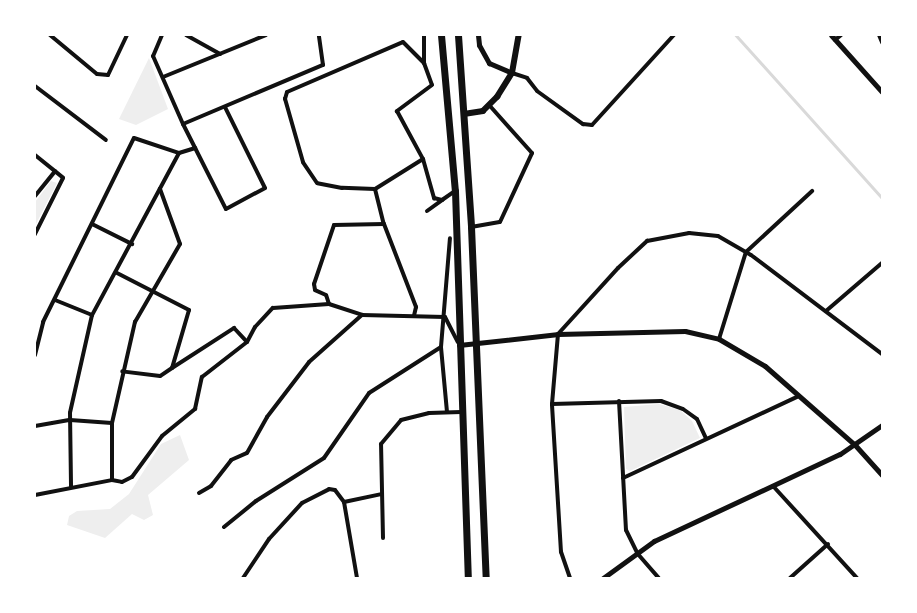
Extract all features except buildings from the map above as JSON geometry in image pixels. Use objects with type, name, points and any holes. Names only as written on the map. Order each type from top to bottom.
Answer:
[{"type":"highway","points":[[441,35],[455,191],[460,412],[468,578]]},
{"type":"highway","points":[[458,35],[476,343],[486,578]]},
{"type":"main road","points":[[464,114],[483,112],[490,106],[512,73],[519,35]]},
{"type":"street","points":[[50,35],[97,74],[108,75],[126,35]]},
{"type":"street","points":[[162,35],[153,56],[183,124],[226,209],[264,188],[225,107]]},
{"type":"street","points":[[186,35],[220,54]]},
{"type":"street","points":[[163,77],[266,35]]},
{"type":"street","points":[[183,124],[323,65],[319,35]]},
{"type":"street","points":[[424,35],[424,63],[432,85],[397,111],[423,159],[434,198],[442,200]]},
{"type":"street","points":[[478,35],[479,45],[489,63],[527,78],[537,91],[583,124],[592,125],[674,35]]},
{"type":"street","points":[[842,35],[833,37],[882,92]]},
{"type":"street","points":[[878,35],[882,42]]},
{"type":"street","points":[[423,159],[375,189],[342,188],[317,183],[302,162],[285,99],[287,92],[403,42],[424,63]]},
{"type":"street","points":[[35,86],[106,140]]},
{"type":"street","points":[[470,227],[500,222],[532,153],[490,106]]},
{"type":"street","points":[[35,356],[43,322],[134,138],[179,153],[195,148]]},
{"type":"street","points":[[71,487],[70,420],[92,315],[117,273],[179,153]]},
{"type":"street","points":[[35,155],[63,178],[35,234]]},
{"type":"street","points":[[35,196],[55,171]]},
{"type":"street","points":[[112,480],[112,423],[134,322],[155,292],[180,244],[160,189]]},
{"type":"street","points":[[375,189],[384,224],[416,307],[414,316]]},
{"type":"street","points":[[427,211],[455,191]]},
{"type":"street","points":[[719,339],[746,252],[812,191]]},
{"type":"street","points":[[92,224],[132,244]]},
{"type":"street","points":[[329,304],[326,295],[315,290],[314,284],[334,225],[384,224]]},
{"type":"street","points":[[570,578],[561,552],[552,404],[558,334],[618,268],[647,241],[689,233],[718,236],[746,252],[881,352]]},
{"type":"street","points":[[447,412],[441,347],[445,317],[450,238]]},
{"type":"street","points":[[826,311],[882,263]]},
{"type":"street","points":[[117,273],[189,310],[172,368]]},
{"type":"street","points":[[55,300],[92,315]]},
{"type":"street","points":[[35,495],[112,480],[122,482],[132,476],[162,436],[195,409],[202,377],[248,342],[255,327],[273,308],[329,304],[362,315],[445,317]]},
{"type":"street","points":[[199,493],[211,486],[231,460],[247,453],[267,417],[309,362],[362,315]]},
{"type":"street","points":[[445,317],[459,345],[558,334],[685,332],[719,339],[765,366],[798,397],[855,445],[882,475]]},
{"type":"street","points":[[122,372],[160,376],[234,328],[248,342]]},
{"type":"street","points":[[224,527],[256,501],[324,458],[369,393],[441,347]]},
{"type":"street","points":[[623,478],[798,397]]},
{"type":"street","points":[[619,401],[626,530],[637,553],[659,578]]},
{"type":"street","points":[[552,404],[661,401],[683,408],[696,419],[706,438]]},
{"type":"street","points":[[383,538],[381,444],[401,420],[429,413],[460,412]]},
{"type":"street","points":[[35,426],[70,420],[112,423]]},
{"type":"street","points":[[603,578],[637,553],[689,523],[773,486],[855,445],[882,425]]},
{"type":"street","points":[[773,486],[828,544],[857,578]]},
{"type":"street","points":[[243,578],[269,539],[302,503],[329,489],[335,490],[344,502],[357,578]]},
{"type":"street","points":[[344,502],[381,494]]},
{"type":"street","points":[[790,578],[828,544]]},
{"type":"shaded area","points":[[149,58],[168,109],[136,125],[119,119]]},
{"type":"shaded area","points":[[51,181],[57,183],[35,226],[35,202]]},
{"type":"shaded area","points":[[659,404],[680,410],[692,421],[700,438],[630,471],[626,469],[624,407]]},
{"type":"shaded area","points":[[180,435],[189,460],[148,495],[153,515],[144,520],[132,514],[105,538],[67,525],[69,516],[77,511],[110,509],[129,494],[161,444]]},
{"type":"waterway","points":[[736,35],[882,198]]}]
